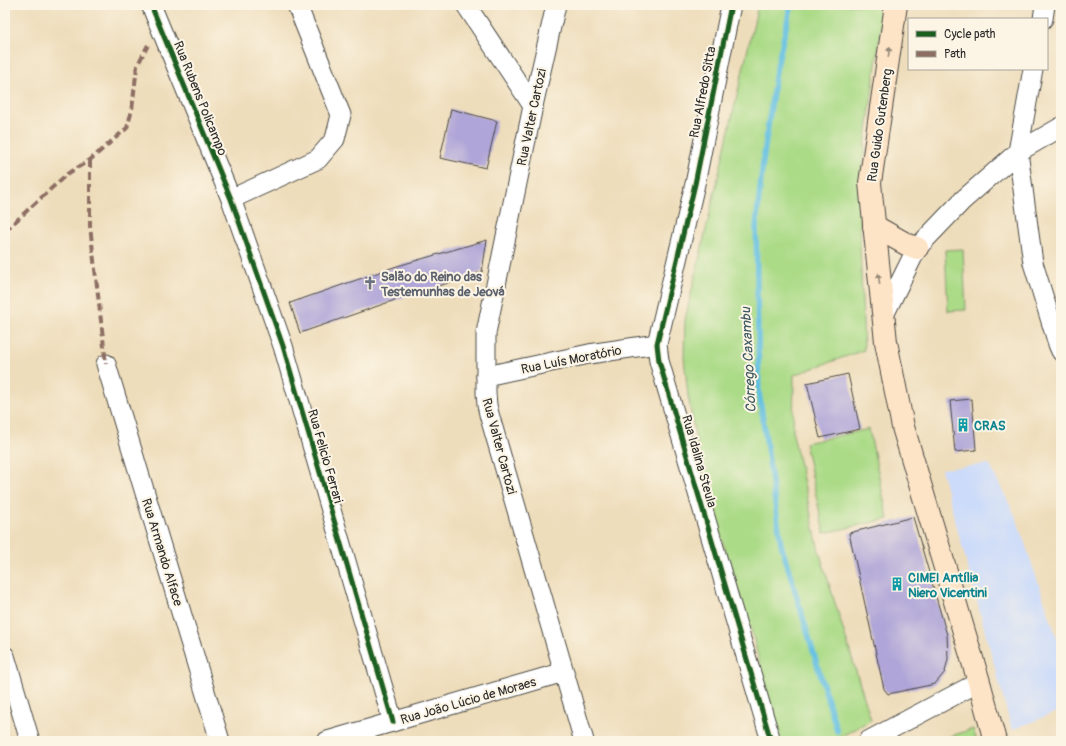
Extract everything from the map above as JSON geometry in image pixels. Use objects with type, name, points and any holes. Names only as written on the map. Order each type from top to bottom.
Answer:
[{"type":"street","name":"Rua Rubens Policampo","points":[[151,5],[231,199]]},
{"type":"street","points":[[231,199],[318,159],[335,139],[341,115],[298,5]]},
{"type":"street","points":[[466,5],[533,106]]},
{"type":"street","name":"Rua Valter Cartozi","points":[[556,5],[533,106],[486,333],[486,393],[488,409],[584,741]]},
{"type":"street","name":"Rua Alfredo Sitta","points":[[694,184],[731,5]]},
{"type":"street","name":"Rua Guido Gutenberg","points":[[896,5],[870,183],[886,342],[903,427],[979,682],[995,741]]},
{"type":"street","points":[[1043,18],[1045,5]]},
{"type":"street","points":[[1033,70],[1018,152],[1033,263],[1061,350]]},
{"type":"street","points":[[883,317],[917,248],[963,200],[1018,152],[1061,126]]},
{"type":"street","name":"Rua Idalina Steula","points":[[694,184],[657,344],[659,361],[771,741]]},
{"type":"street","name":"Rua Felicio Ferrari","points":[[231,199],[283,346],[393,722]]},
{"type":"street","points":[[874,226],[906,244],[917,248]]},
{"type":"street","name":"Rua Luís Moratório","points":[[486,376],[589,354],[657,344]]},
{"type":"street","name":"Rua Armando Alface","points":[[106,364],[220,741]]},
{"type":"street","points":[[5,656],[30,741]]},
{"type":"street","name":"Rua João Lúcio de Moraes","points":[[327,741],[564,672]]},
{"type":"street","points":[[868,741],[979,682]]},
{"type":"shaded area","points":[[989,464],[1016,517],[1061,650],[1061,710],[1012,730],[941,469]]},
{"type":"green space","points":[[758,5],[884,5],[861,175],[860,242],[864,350],[794,375],[793,434],[819,551],[871,720],[833,741],[778,741],[753,636],[704,484],[688,396],[684,357],[685,320]]},
{"type":"green space","points":[[963,249],[966,310],[948,311],[945,250]]},
{"type":"green space","points":[[869,429],[888,519],[824,533],[805,443]]},
{"type":"green space","points":[[973,729],[977,741],[942,741],[951,736]]},
{"type":"building","points":[[451,109],[497,121],[486,168],[440,158]]},
{"type":"building","points":[[487,240],[482,272],[300,333],[290,303],[394,267]]},
{"type":"building","points":[[848,374],[860,429],[820,438],[807,383]]},
{"type":"building","name":"CRAS","points":[[972,399],[976,450],[955,452],[950,401]]},
{"type":"building","name":"CIMEI Antília Niero Vicentini","points":[[913,517],[947,635],[948,659],[945,672],[935,684],[888,694],[884,689],[849,533]]},
{"type":"waterway","name":"Córrego Caxambu","points":[[791,5],[776,71],[763,161],[756,226],[759,392],[781,544],[837,731]]},
{"type":"marked path","points":[[5,231],[67,174],[90,160],[127,128],[132,110],[137,66],[148,45]]},
{"type":"marked path","points":[[90,160],[90,226],[106,364]]},
{"type":"cycle path","points":[[151,5],[231,199],[283,346],[393,722]]},
{"type":"cycle path","points":[[731,5],[695,184],[657,344],[659,361],[771,741]]},
{"type":"place","name":"Salão do Reino das Testemunhas de Jeová","points":[[370,283]]},
{"type":"place","name":"CRAS","points":[[963,425]]},
{"type":"place","name":"CIMEI Antília Niero Vicentini","points":[[897,584]]}]
